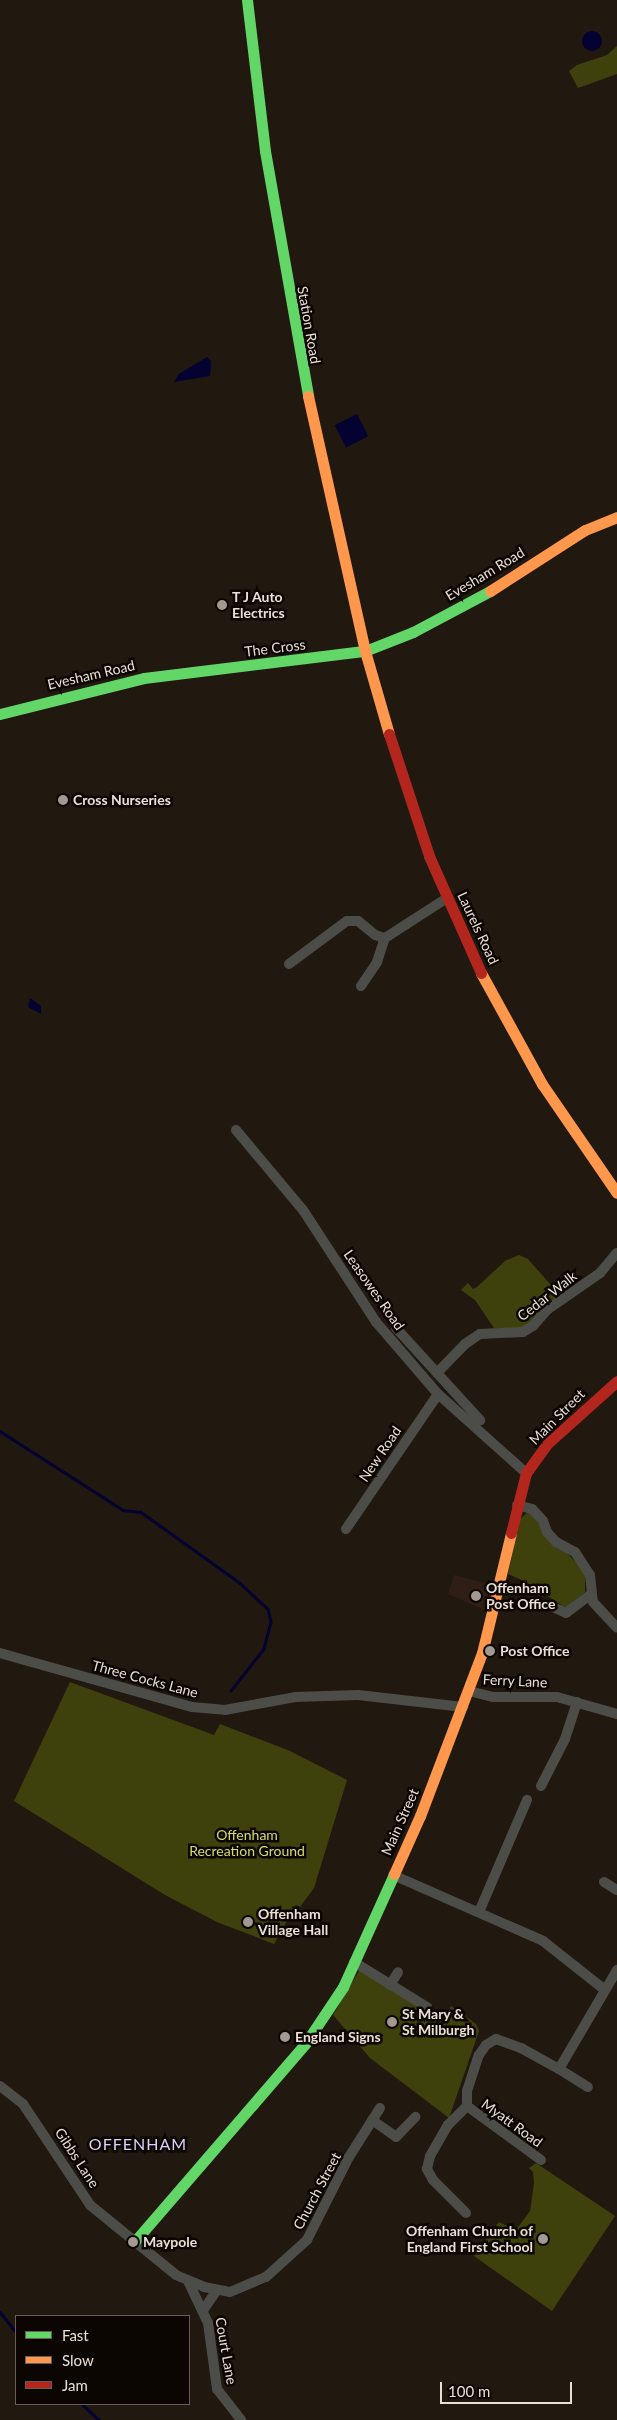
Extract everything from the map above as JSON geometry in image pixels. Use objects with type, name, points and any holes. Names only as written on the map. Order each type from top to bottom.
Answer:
[{"type":"street","name":"Station Road","points":[[247,0],[265,151],[294,324],[312,422],[365,651]]},
{"type":"street","name":"Evesham Road","points":[[365,651],[414,632],[475,600],[585,530],[617,517]]},
{"type":"street","name":"The Cross","points":[[189,674],[365,651]]},
{"type":"street","name":"Laurels Road","points":[[365,651],[394,753],[447,898],[478,965],[542,1084],[617,1193]]},
{"type":"street","name":"Evesham Road","points":[[0,714],[126,682],[189,674]]},
{"type":"street","points":[[361,986],[378,962],[385,938],[447,898]]},
{"type":"street","points":[[289,964],[347,920],[358,921],[375,935],[385,938]]},
{"type":"street","name":"Leasowes Road","points":[[236,1130],[303,1210],[376,1322],[438,1394],[526,1473]]},
{"type":"street","name":"Cedar Walk","points":[[437,1373],[465,1344],[480,1334],[524,1332],[533,1326],[548,1310],[600,1273],[617,1253]]},
{"type":"street","points":[[396,1328],[480,1420]]},
{"type":"street","name":"Main Street","points":[[135,2241],[305,2044],[343,1987],[464,1708],[482,1652],[526,1473],[548,1443],[617,1381]]},
{"type":"street","name":"New Road","points":[[346,1529],[438,1394]]},
{"type":"street","points":[[517,1505],[532,1509],[544,1521],[547,1532],[556,1542],[575,1552],[590,1575],[590,1595],[613,1617],[617,1628]]},
{"type":"street","points":[[555,1608],[567,1617],[590,1595]]},
{"type":"street","name":"Three Cocks Lane","points":[[0,1654],[192,1707],[225,1710],[295,1697],[358,1695],[464,1708]]},
{"type":"street","name":"Ferry Lane","points":[[469,1691],[493,1697],[541,1695],[577,1702],[617,1714]]},
{"type":"street","points":[[541,1786],[565,1740],[577,1702]]},
{"type":"street","points":[[479,1912],[527,1800]]},
{"type":"street","points":[[393,1874],[526,1932],[552,1947],[605,1990]]},
{"type":"street","points":[[604,1882],[617,1890]]},
{"type":"street","points":[[354,1962],[427,2007]]},
{"type":"street","points":[[559,2069],[617,1970]]},
{"type":"street","points":[[390,1985],[398,1972]]},
{"type":"street","name":"Myatt Road","points":[[541,2160],[467,2106],[467,2091],[479,2055],[491,2041],[508,2042],[588,2087]]},
{"type":"street","name":"Gibbs Lane","points":[[0,2086],[23,2104],[90,2205],[135,2241]]},
{"type":"street","points":[[466,2213],[433,2180],[427,2169],[430,2156],[448,2125],[467,2106]]},
{"type":"street","name":"Church Street","points":[[135,2241],[190,2283],[230,2292],[255,2284],[307,2240],[380,2108]]},
{"type":"street","points":[[372,2120],[396,2137],[415,2117]]},
{"type":"street","name":"Court Lane","points":[[190,2283],[204,2309],[214,2378],[222,2398],[241,2420]]},
{"type":"street","name":"Court Lane","points":[[204,2309],[217,2290]]},
{"type":"shaded area","points":[[592,31],[599,34],[602,41],[599,48],[592,51],[585,48],[582,41],[585,34]]},
{"type":"shaded area","points":[[207,357],[211,361],[210,376],[174,382],[179,374]]},
{"type":"shaded area","points":[[357,414],[368,436],[346,448],[335,425]]},
{"type":"shaded area","points":[[30,998],[41,1006],[41,1014],[28,1007]]},
{"type":"shaded area","points":[[454,1575],[497,1586],[491,1613],[448,1594]]},
{"type":"green space","points":[[617,46],[617,74],[578,88],[569,71],[577,65],[607,55]]},
{"type":"green space","points":[[519,1255],[528,1259],[556,1291],[557,1298],[532,1324],[521,1329],[494,1328],[475,1300],[461,1290],[468,1283],[473,1289],[477,1287],[505,1261]]},
{"type":"green space","points":[[528,1512],[585,1572],[585,1592],[566,1608],[526,1582],[508,1574],[520,1519]]},
{"type":"green space","name":"Offenham Recreation Ground","points":[[70,1682],[214,1735],[220,1724],[290,1751],[347,1780],[314,1888],[300,1907],[296,1905],[274,1944],[217,1922],[165,1895],[14,1801]]},
{"type":"green space","points":[[360,1969],[443,2022],[451,2006],[476,2024],[479,2031],[449,2118],[370,2058],[333,2015]]},
{"type":"green space","name":"Offenham Church of England First School","points":[[536,2163],[615,2216],[552,2311],[474,2256],[499,2222],[516,2230],[530,2211],[534,2183],[533,2172],[529,2168]]},
{"type":"waterway","points":[[0,1431],[123,1510],[141,1512],[240,1583],[268,1609],[271,1622],[264,1649],[231,1691]]},
{"type":"waterway","points":[[0,2312],[15,2331]]},
{"type":"waterway","points":[[83,2405],[99,2420]]},
{"type":"traffic: fast","points":[[247,0],[265,151],[308,396]]},
{"type":"traffic: fast","points":[[0,714],[144,678],[365,651],[413,632],[490,591]]},
{"type":"traffic: fast","points":[[135,2241],[305,2044],[343,1987],[394,1874]]},
{"type":"traffic: slow","points":[[308,396],[365,651],[389,734]]},
{"type":"traffic: slow","points":[[490,591],[585,530],[617,517]]},
{"type":"traffic: slow","points":[[481,973],[542,1084],[617,1193]]},
{"type":"traffic: slow","points":[[394,1874],[420,1816],[482,1653],[511,1533]]},
{"type":"traffic: jam","points":[[389,734],[429,856],[481,973]]},
{"type":"traffic: jam","points":[[511,1533],[526,1473],[548,1443],[617,1381]]},
{"type":"place","name":"T J Auto Electrics","points":[[222,605]]},
{"type":"place","name":"Cross Nurseries","points":[[63,800]]},
{"type":"place","name":"Offenham Post Office","points":[[476,1596]]},
{"type":"place","name":"Post Office","points":[[490,1651]]},
{"type":"place","name":"Offenham Village Hall","points":[[248,1922]]},
{"type":"place","name":"St Mary & St Milburgh","points":[[392,2022]]},
{"type":"place","name":"England Signs","points":[[285,2037]]},
{"type":"place","name":"Offenham Church of England First School","points":[[543,2239]]},
{"type":"place","name":"Maypole","points":[[133,2242]]},
{"type":"district","name":"OFFENHAM","points":[[138,2144]]}]
